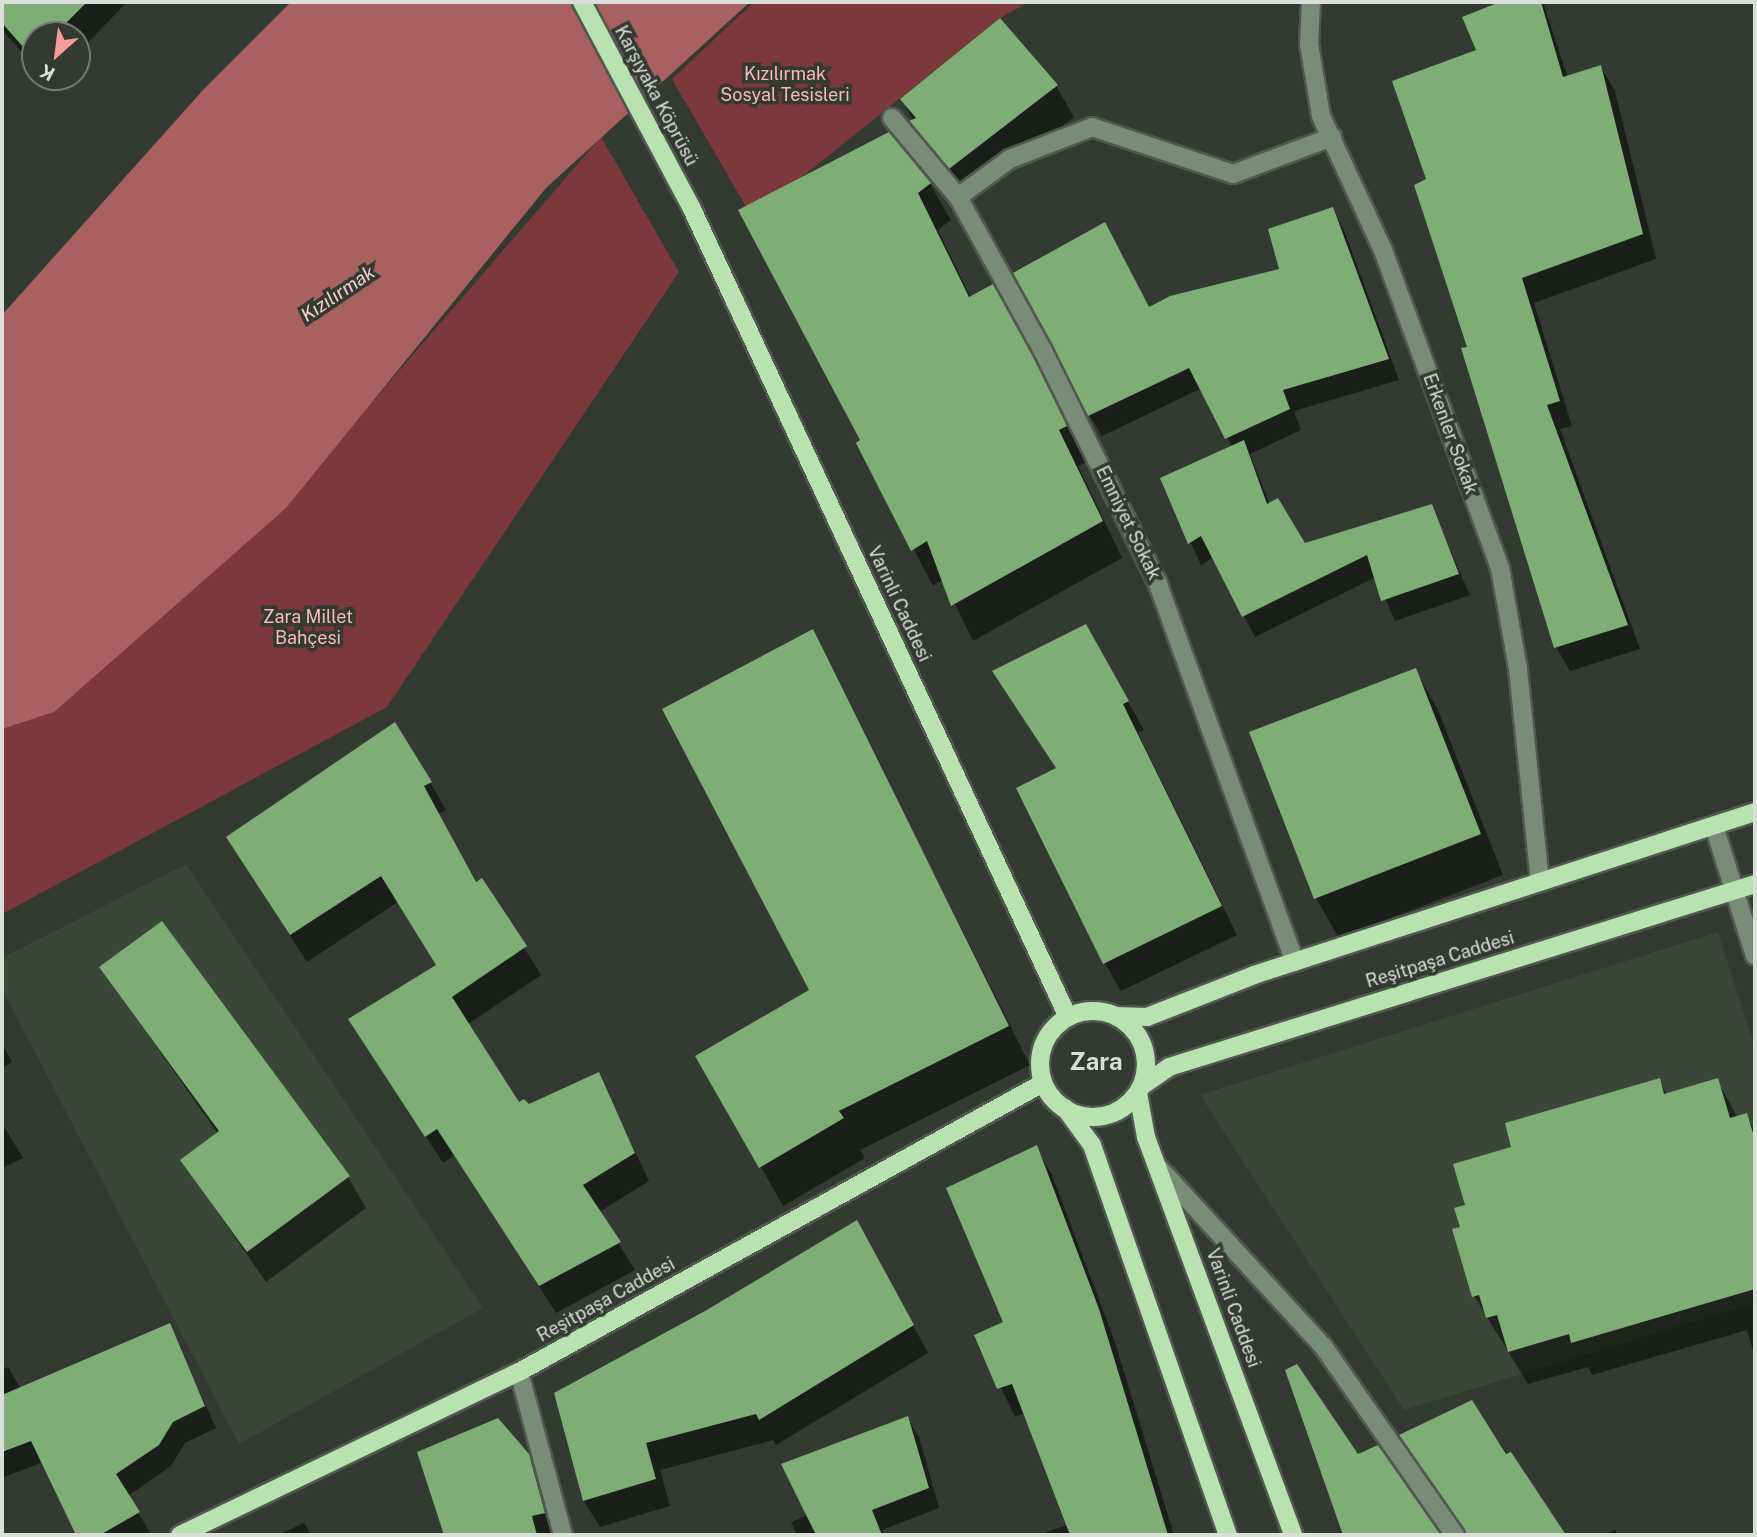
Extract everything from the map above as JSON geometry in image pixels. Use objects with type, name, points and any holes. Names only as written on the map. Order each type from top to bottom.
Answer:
[{"type":"main road","name":"Karşıyaka Köprüsü","points":[[582,2],[692,209]]},
{"type":"main road","name":"Varinli Caddesi","points":[[692,209],[1068,1017]]},
{"type":"main road","points":[[1228,1535],[1093,1145],[1043,1083],[1041,1053],[1046,1039],[1068,1017],[1100,1012],[1116,1016],[1147,1017],[1295,962],[1755,813]]},
{"type":"main road","name":"Reşitpaşa Caddesi","points":[[1140,1090],[1168,1067],[1755,884]]},
{"type":"main road","points":[[1065,1108],[1080,1115],[1112,1114],[1140,1090],[1146,1054],[1140,1038],[1116,1016]]},
{"type":"main road","name":"Reşitpaşa Caddesi","points":[[180,1535],[519,1372],[1043,1083]]},
{"type":"main road","name":"Varinli Caddesi","points":[[1140,1090],[1146,1137],[1293,1535]]},
{"type":"street","name":"Erkenler Sokak","points":[[1311,2],[1309,44],[1321,116],[1383,250],[1500,568],[1518,669],[1540,882]]},
{"type":"street","name":"Emniyet Sokak","points":[[892,118],[958,197],[1043,351],[1158,584],[1295,962]]},
{"type":"street","points":[[958,197],[1010,159],[1092,127],[1233,174],[1332,137]]},
{"type":"street","points":[[1714,826],[1737,890],[1755,956]]},
{"type":"street","points":[[1160,1169],[1323,1346],[1455,1535]]},
{"type":"street","points":[[519,1372],[563,1535]]},
{"type":"shaded area","points":[[186,864],[483,1308],[239,1444],[2,989],[2,958]]},
{"type":"shaded area","points":[[1718,932],[1755,1048],[1755,1303],[1404,1410],[1200,1095]]},
{"type":"green space","name":"Kızılırmak Sosyal Tesisleri","points":[[754,2],[1029,2],[1000,18],[752,217],[672,79]]},
{"type":"green space","name":"Zara Millet Bahçesi","points":[[601,137],[679,272],[387,707],[2,914],[2,714],[265,526]]},
{"type":"water","name":"Kızılırmak","points":[[291,2],[750,2],[546,188],[286,508],[54,712],[2,729],[2,315],[203,90]]},
{"type":"building","points":[[2,2],[87,2],[68,21],[21,21],[21,45],[2,23]]},
{"type":"building","points":[[1500,2],[1541,2],[1563,77],[1601,65],[1643,234],[1522,278],[1560,401],[1547,405],[1628,625],[1554,648],[1461,348],[1467,347],[1414,185],[1426,179],[1392,81],[1476,50],[1462,17]]},
{"type":"building","points":[[1000,18],[1058,85],[949,169],[909,121],[916,118],[900,99]]},
{"type":"building","points":[[889,132],[931,183],[918,193],[969,297],[993,284],[1033,356],[1067,426],[1059,430],[1103,521],[951,606],[927,541],[911,551],[856,443],[860,440],[738,210]]},
{"type":"building","points":[[1333,207],[1389,359],[1283,390],[1290,409],[1225,439],[1189,368],[1088,416],[1013,273],[1105,222],[1149,307],[1170,296],[1279,269],[1268,229]]},
{"type":"building","points":[[1244,440],[1267,504],[1278,498],[1305,543],[1432,504],[1459,574],[1381,601],[1367,555],[1242,617],[1201,536],[1188,544],[1160,478]]},
{"type":"building","points":[[1086,624],[1129,701],[1123,704],[1222,906],[1103,964],[1016,788],[1056,768],[992,671]]},
{"type":"building","points":[[813,629],[1009,1026],[839,1111],[844,1118],[759,1168],[695,1056],[809,990],[662,709]]},
{"type":"building","points":[[1416,668],[1481,834],[1314,899],[1249,732]]},
{"type":"building","points":[[395,722],[432,782],[424,786],[476,882],[482,878],[527,946],[452,997],[519,1102],[524,1099],[529,1104],[599,1072],[635,1153],[583,1185],[621,1242],[539,1286],[437,1129],[425,1137],[348,1019],[436,965],[381,876],[290,935],[226,837]]},
{"type":"building","points":[[162,921],[350,1176],[247,1252],[180,1160],[219,1131],[99,967]]},
{"type":"building","points":[[1660,1078],[1664,1094],[1718,1078],[1730,1118],[1747,1113],[1755,1140],[1755,1289],[1571,1343],[1569,1334],[1508,1352],[1497,1315],[1486,1318],[1479,1295],[1472,1297],[1452,1229],[1460,1227],[1454,1208],[1465,1205],[1453,1164],[1511,1147],[1505,1123]]},
{"type":"building","points":[[1037,1145],[1099,1309],[1168,1535],[1070,1535],[1012,1384],[997,1389],[974,1335],[1003,1322],[946,1188]]},
{"type":"building","points":[[857,1220],[914,1325],[759,1420],[756,1414],[646,1443],[656,1479],[583,1501],[554,1393],[705,1311]]},
{"type":"building","points":[[170,1323],[205,1406],[173,1422],[159,1445],[116,1474],[140,1512],[100,1535],[76,1535],[31,1441],[2,1452],[2,1395]]},
{"type":"building","points":[[1297,1364],[1358,1454],[1378,1445],[1441,1535],[1343,1535],[1285,1370]]},
{"type":"building","points":[[1472,1400],[1506,1454],[1511,1452],[1566,1535],[1466,1535],[1399,1435]]},
{"type":"building","points":[[908,1416],[929,1488],[872,1510],[882,1535],[816,1535],[781,1464]]},
{"type":"building","points":[[498,1418],[529,1454],[545,1513],[532,1516],[537,1535],[444,1535],[417,1452]]},
{"type":"district","name":"Zara","points":[[1096,1062]]}]
